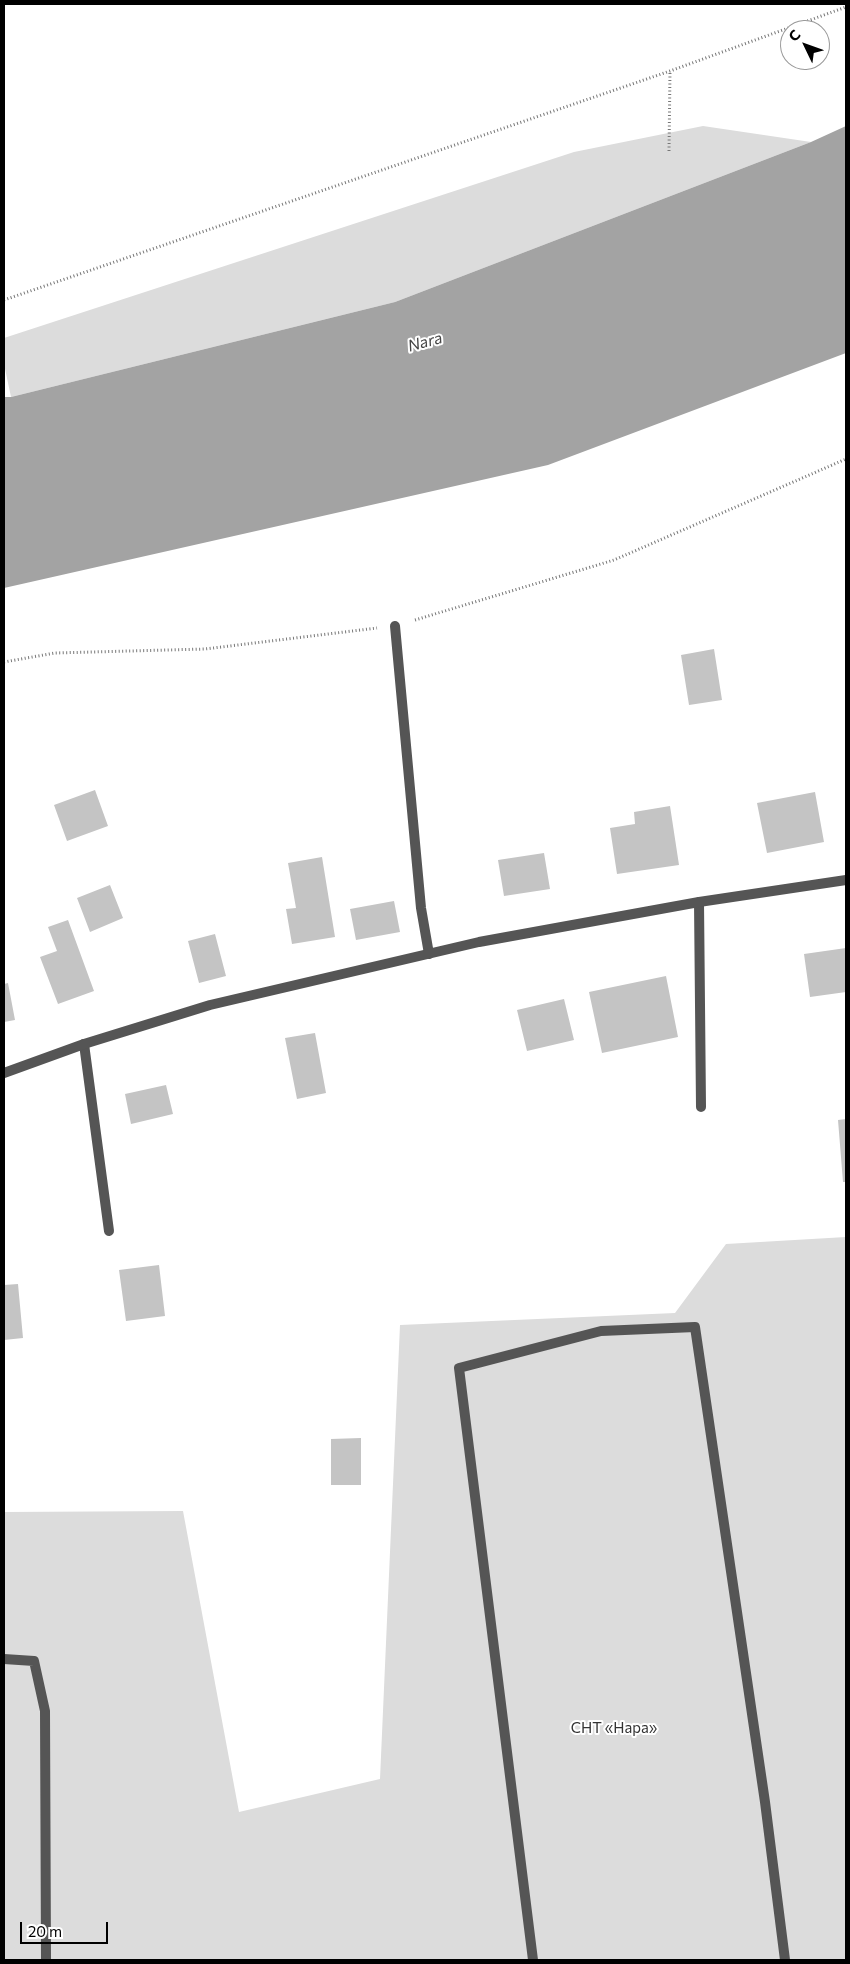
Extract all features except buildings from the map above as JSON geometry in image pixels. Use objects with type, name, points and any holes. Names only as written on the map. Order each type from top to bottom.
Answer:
[{"type":"street","points":[[395,626],[421,908],[429,954]]},
{"type":"street","points":[[4,1073],[84,1044],[210,1005],[479,942],[699,902],[846,880]]},
{"type":"street","points":[[699,902],[701,1107]]},
{"type":"street","points":[[84,1044],[109,1231]]},
{"type":"street","points":[[533,1960],[459,1368],[601,1331],[695,1327],[765,1802],[785,1960]]},
{"type":"street","points":[[4,1660],[34,1661],[46,1711],[46,1960]]},
{"type":"path","points":[[4,300],[670,71],[846,7]]},
{"type":"path","points":[[669,151],[670,71]]},
{"type":"path","points":[[4,662],[55,653],[205,649],[395,626],[614,560],[846,458]]},
{"type":"green space","points":[[703,126],[811,142],[395,302],[11,397],[4,364],[4,338],[574,152]]},
{"type":"green space","name":"СНТ «Нара»","points":[[846,1237],[846,1960],[4,1960],[4,1512],[183,1511],[239,1812],[380,1779],[400,1325],[675,1313],[726,1244]]},
{"type":"water","name":"Nara","points":[[846,126],[846,353],[548,465],[4,588],[4,397],[11,397],[395,302],[811,142]]}]
